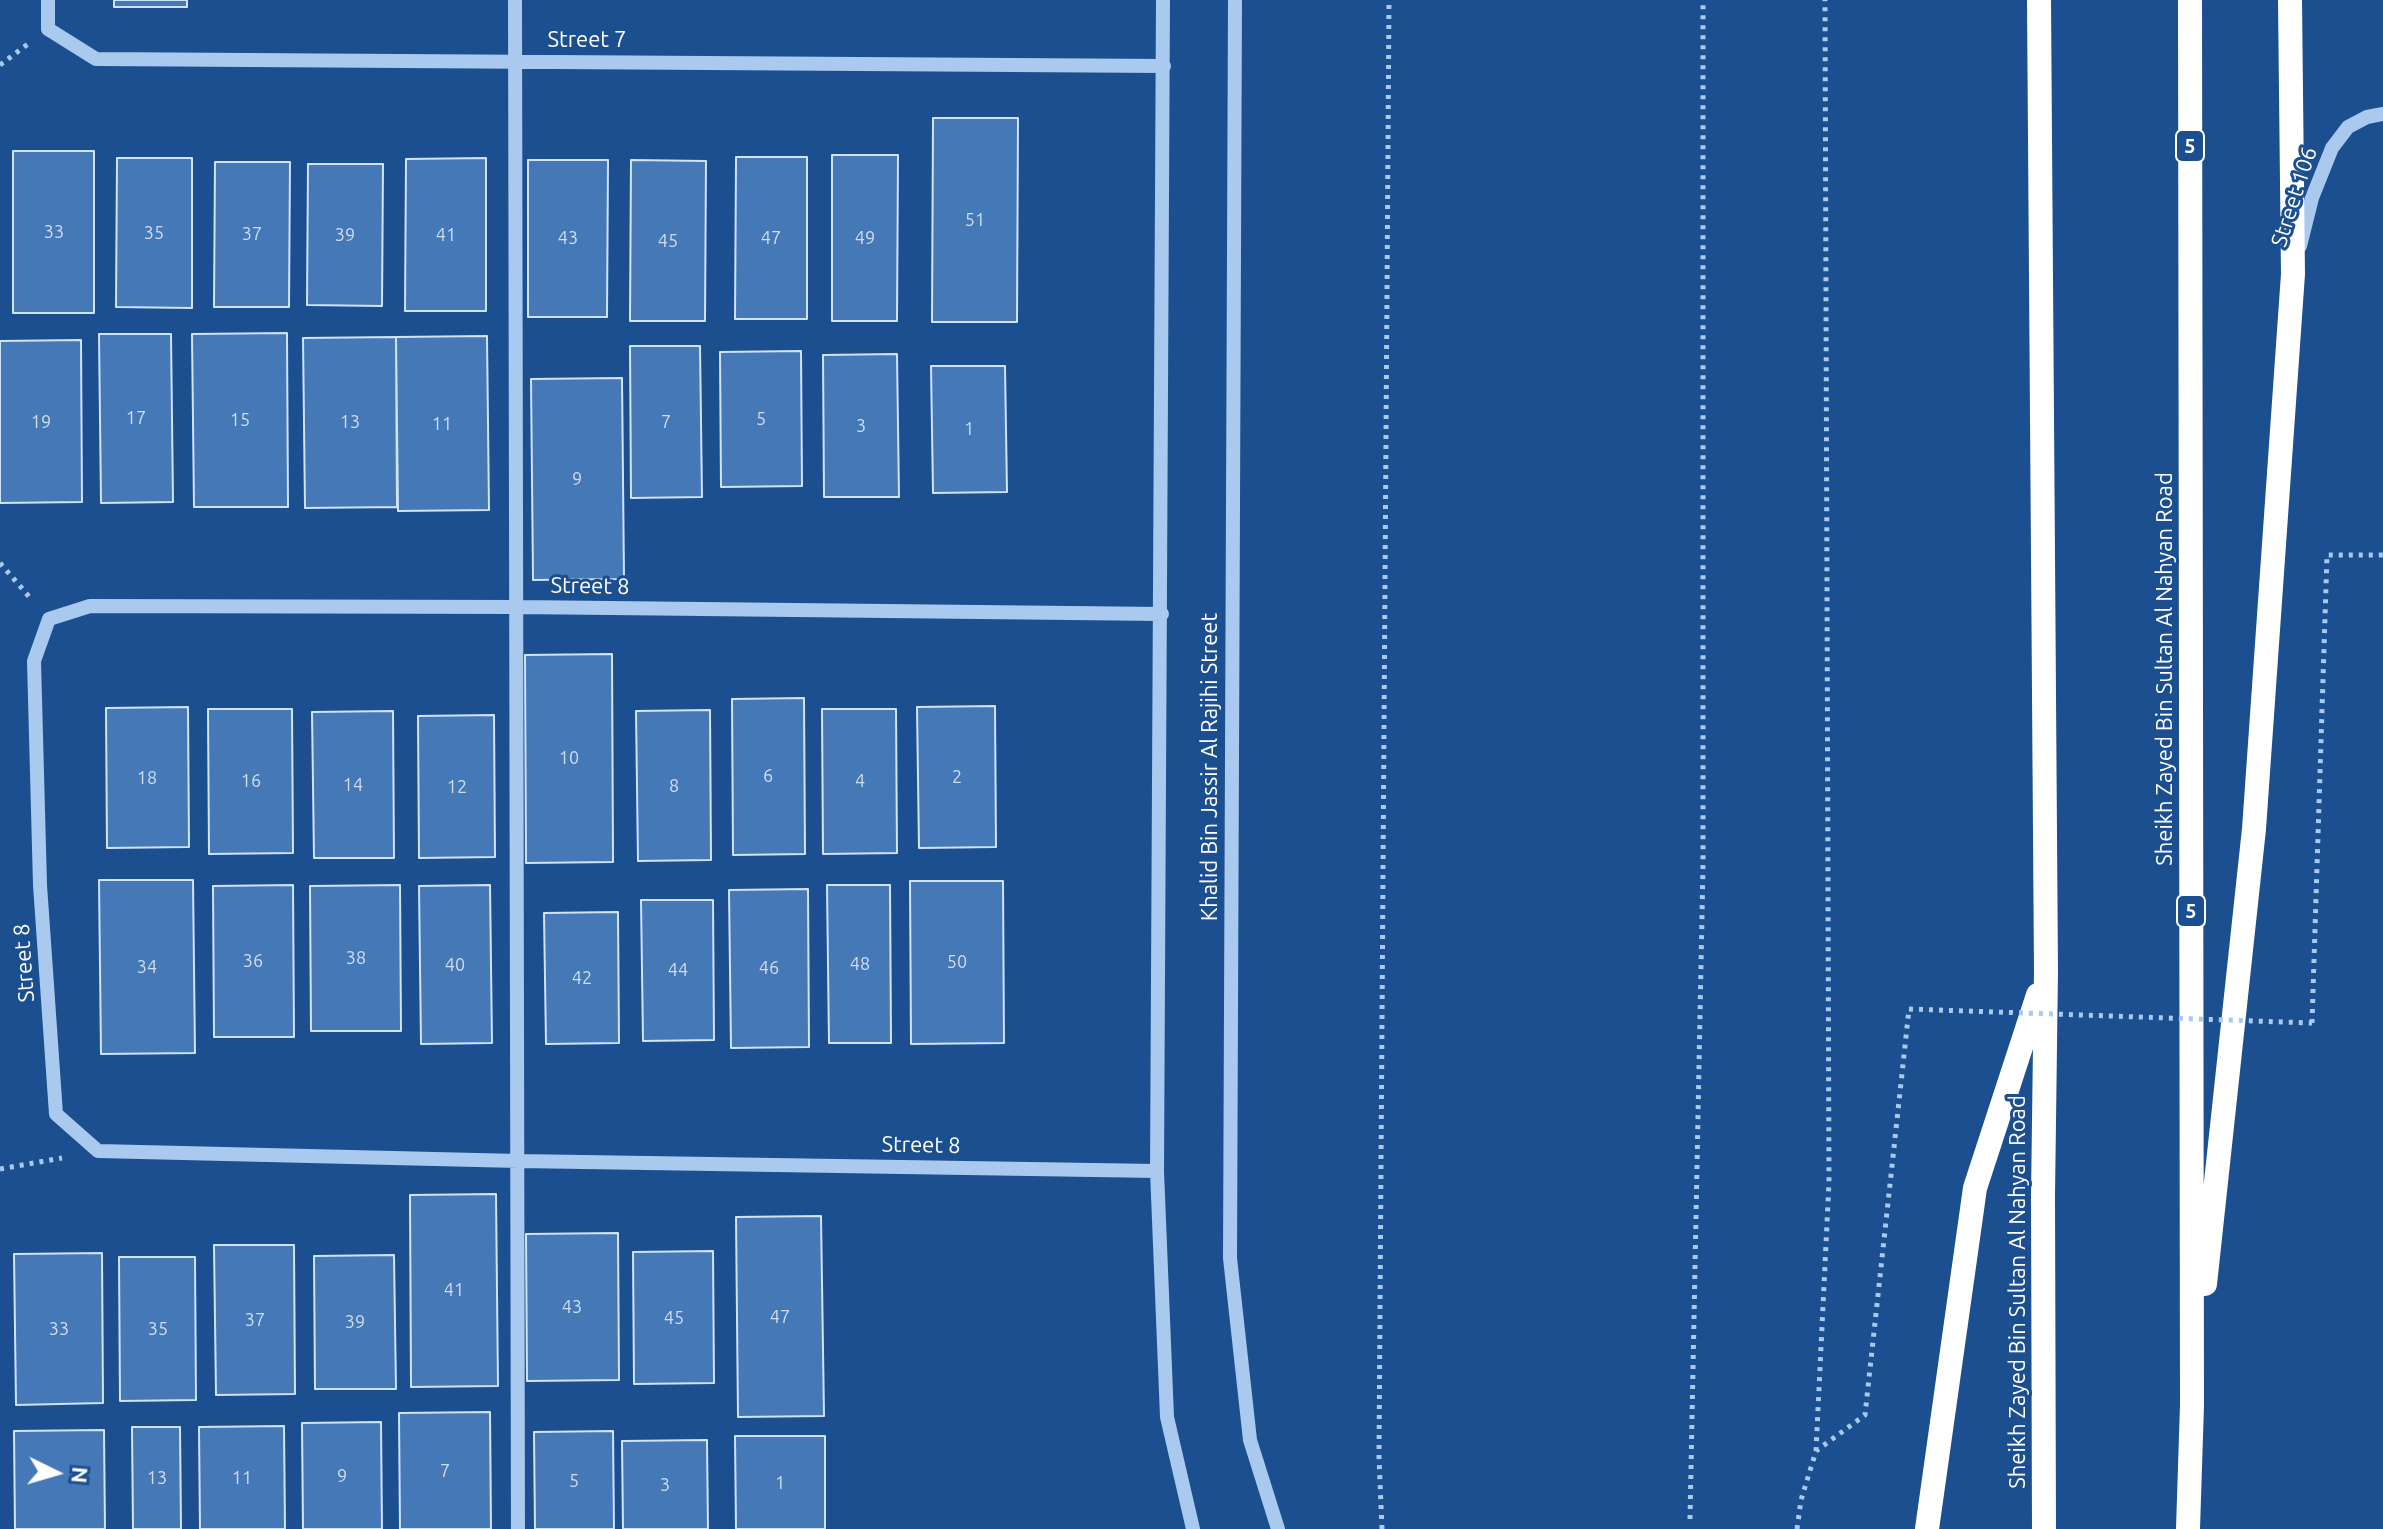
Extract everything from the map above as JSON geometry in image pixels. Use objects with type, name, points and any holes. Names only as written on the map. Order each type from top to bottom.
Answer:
[{"type":"highway","name":"Sheikh Zayed Bin Sultan Al Nahyan Road","points":[[2039,0],[2046,970],[2044,1529]]},
{"type":"highway","name":"Sheikh Zayed Bin Sultan Al Nahyan Road","points":[[2188,1529],[2192,1405],[2190,0]]},
{"type":"highway","points":[[2192,1405],[2254,829],[2293,274],[2290,0]]},
{"type":"highway","points":[[1927,1529],[1975,1188],[2046,970]]},
{"type":"street","name":"Street 7","points":[[48,0],[48,29],[96,59],[1164,66]]},
{"type":"street","points":[[515,0],[518,1529]]},
{"type":"street","points":[[1163,0],[1157,1171],[1167,1417],[1193,1529]]},
{"type":"street","name":"Khalid Bin Jassir Al Rajihi Street","points":[[1235,0],[1230,1258],[1250,1440],[1278,1529]]},
{"type":"street","name":"Street 106","points":[[2293,274],[2312,198],[2332,148],[2348,127],[2367,117],[2383,114]]},
{"type":"street","name":"Street 8","points":[[1157,1171],[98,1151],[56,1114],[40,885],[34,661],[49,619],[90,606],[1162,614]]},
{"type":"path","points":[[1382,1529],[1379,1457],[1389,0]]},
{"type":"path","points":[[1690,1519],[1703,865],[1703,0]]},
{"type":"path","points":[[1797,1529],[1801,1500],[1816,1451],[1829,1182],[1825,0]]},
{"type":"path","points":[[1816,1451],[1865,1415],[1909,1009],[2312,1023],[2327,555],[2383,555]]},
{"type":"path","points":[[0,563],[49,619]]},
{"type":"path","points":[[0,1169],[98,1151]]},
{"type":"building","points":[[114,0],[187,0],[187,7],[114,7]]},
{"type":"building","points":[[933,118],[1018,118],[1017,322],[932,322]]},
{"type":"building","points":[[13,151],[94,151],[94,313],[13,313]]},
{"type":"building","points":[[832,155],[898,155],[897,321],[832,321]]},
{"type":"building","points":[[736,157],[807,157],[807,319],[735,319]]},
{"type":"building","points":[[117,158],[192,158],[192,308],[116,307]]},
{"type":"building","points":[[486,158],[486,311],[405,311],[406,159]]},
{"type":"building","points":[[528,160],[608,160],[607,317],[528,317]]},
{"type":"building","points":[[631,160],[706,161],[705,321],[630,321]]},
{"type":"building","points":[[215,162],[290,162],[289,307],[214,307]]},
{"type":"building","points":[[308,164],[383,164],[382,306],[307,305]]},
{"type":"building","points":[[287,333],[288,507],[194,507],[192,334]]},
{"type":"building","points":[[99,334],[171,334],[173,502],[101,503]]},
{"type":"building","points":[[487,336],[489,510],[398,511],[396,337]]},
{"type":"building","points":[[396,337],[397,507],[305,508],[303,338]]},
{"type":"building","points":[[81,340],[82,502],[0,503],[0,341]]},
{"type":"building","points":[[630,346],[700,346],[702,497],[631,498]]},
{"type":"building","points":[[801,351],[802,486],[721,487],[720,352]]},
{"type":"building","points":[[897,354],[899,497],[824,497],[823,355]]},
{"type":"building","points":[[931,366],[1005,366],[1007,492],[933,493]]},
{"type":"building","points":[[622,378],[624,579],[533,580],[531,379]]},
{"type":"building","points":[[612,654],[613,862],[526,863],[525,655]]},
{"type":"building","points":[[804,698],[805,854],[733,855],[732,699]]},
{"type":"building","points":[[995,706],[996,847],[919,848],[917,707]]},
{"type":"building","points":[[188,707],[189,847],[107,848],[106,708]]},
{"type":"building","points":[[208,709],[292,709],[293,853],[209,854]]},
{"type":"building","points":[[822,709],[896,709],[897,853],[823,854]]},
{"type":"building","points":[[710,710],[711,860],[638,861],[636,711]]},
{"type":"building","points":[[393,711],[394,858],[314,858],[312,712]]},
{"type":"building","points":[[494,715],[495,857],[419,858],[418,716]]},
{"type":"building","points":[[99,880],[193,880],[195,1053],[101,1054]]},
{"type":"building","points":[[910,881],[1003,881],[1004,1043],[911,1044]]},
{"type":"building","points":[[293,885],[294,1037],[214,1037],[213,886]]},
{"type":"building","points":[[400,885],[401,1031],[311,1031],[310,886]]},
{"type":"building","points":[[490,885],[492,1043],[421,1044],[419,886]]},
{"type":"building","points":[[827,885],[890,885],[891,1043],[829,1043]]},
{"type":"building","points":[[808,889],[809,1047],[731,1048],[729,890]]},
{"type":"building","points":[[641,900],[713,900],[714,1040],[643,1041]]},
{"type":"building","points":[[618,912],[619,1043],[546,1044],[544,913]]},
{"type":"building","points":[[496,1194],[498,1386],[411,1387],[410,1195]]},
{"type":"building","points":[[821,1216],[824,1416],[738,1417],[736,1217]]},
{"type":"building","points":[[618,1233],[619,1380],[527,1381],[526,1234]]},
{"type":"building","points":[[214,1245],[294,1245],[295,1394],[216,1395]]},
{"type":"building","points":[[713,1251],[714,1383],[634,1384],[633,1252]]},
{"type":"building","points":[[102,1253],[103,1403],[16,1405],[14,1254]]},
{"type":"building","points":[[394,1255],[396,1389],[315,1389],[314,1256]]},
{"type":"building","points":[[119,1257],[195,1257],[196,1400],[120,1401]]},
{"type":"building","points":[[490,1412],[491,1529],[400,1529],[399,1413]]},
{"type":"building","points":[[381,1422],[382,1529],[303,1529],[302,1423]]},
{"type":"building","points":[[284,1426],[285,1529],[200,1529],[199,1427]]},
{"type":"building","points":[[132,1427],[180,1427],[181,1529],[133,1529]]},
{"type":"building","points":[[104,1430],[105,1529],[15,1529],[14,1431]]},
{"type":"building","points":[[613,1431],[614,1529],[535,1529],[534,1432]]},
{"type":"building","points":[[735,1436],[825,1436],[825,1529],[736,1529]]},
{"type":"building","points":[[707,1440],[708,1529],[623,1529],[622,1441]]}]
